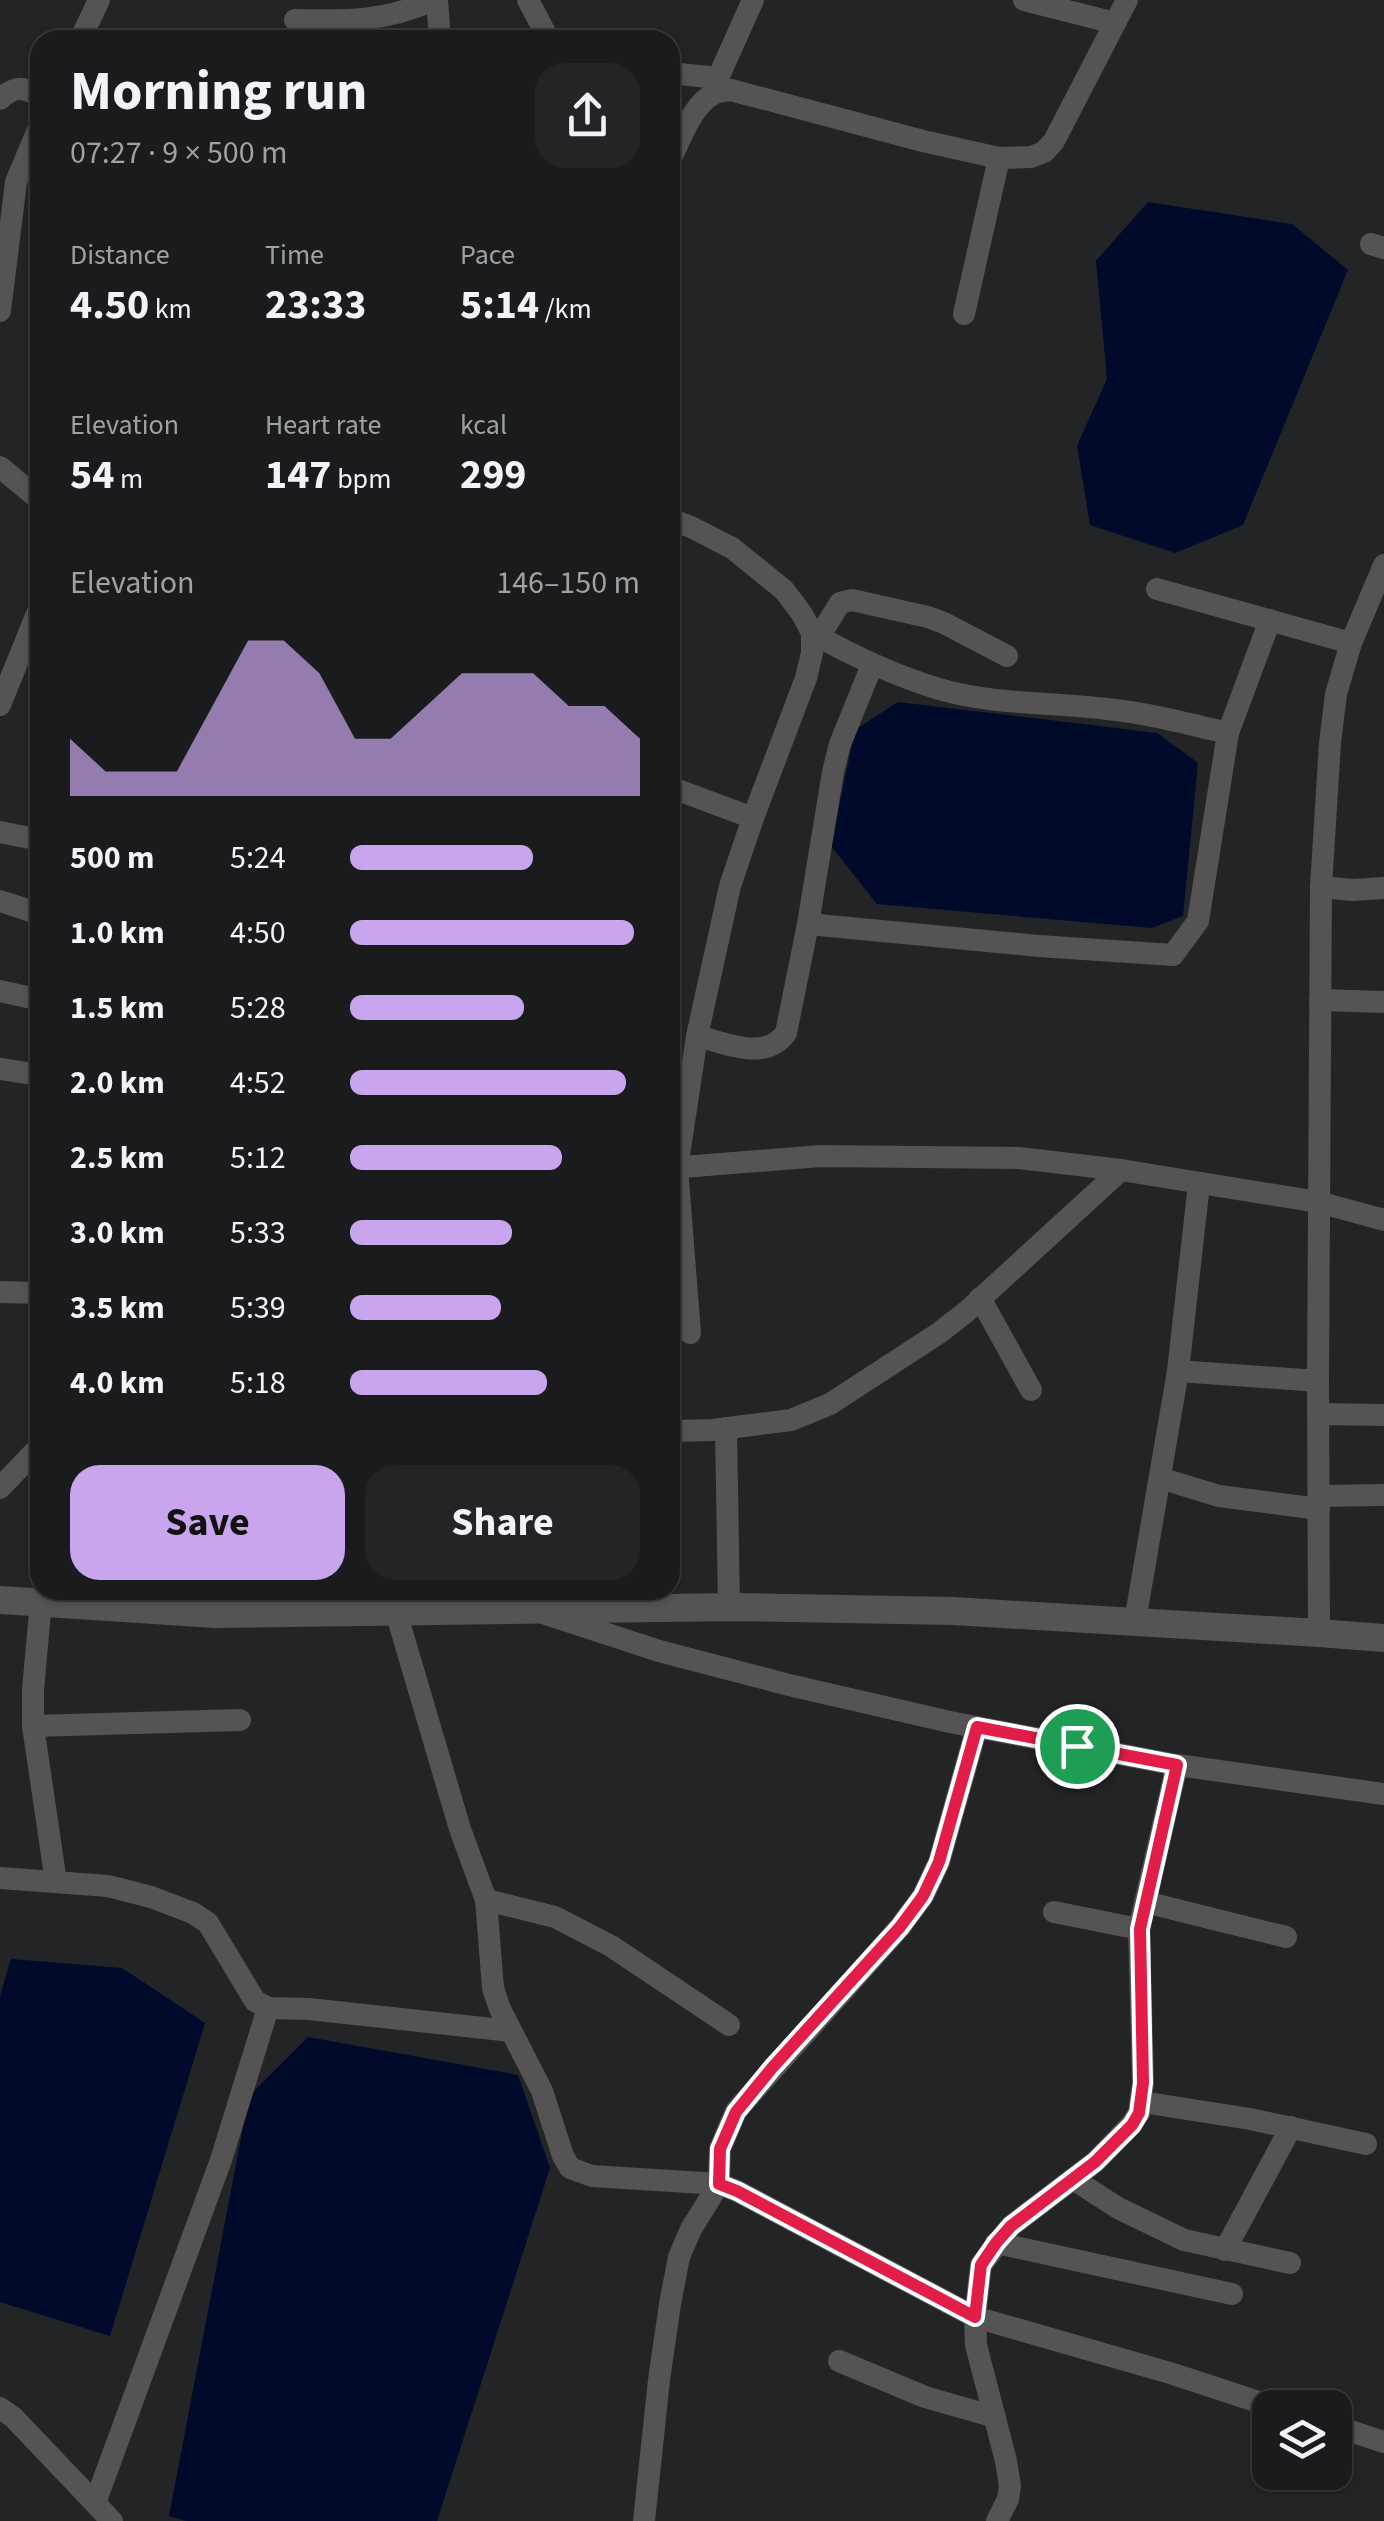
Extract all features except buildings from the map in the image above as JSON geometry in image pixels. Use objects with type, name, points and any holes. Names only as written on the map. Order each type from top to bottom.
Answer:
[{"type":"street","points":[[294,20],[358,21],[386,17],[435,0],[439,30]]},
{"type":"street","points":[[528,0],[544,30]]},
{"type":"street","points":[[680,140],[692,116],[717,85],[753,0]]},
{"type":"street","points":[[1024,0],[1115,23]]},
{"type":"street","points":[[680,76],[924,141],[999,158],[1031,156],[1044,152],[1054,141],[1127,0]]},
{"type":"street","points":[[84,30],[97,1]]},
{"type":"street","points":[[0,100],[16,88],[30,91]]},
{"type":"street","points":[[0,312],[2,269],[16,182],[30,149]]},
{"type":"street","points":[[964,314],[999,158]]},
{"type":"street","points":[[0,468],[30,492]]},
{"type":"street","points":[[680,525],[732,548],[784,590],[815,635],[872,666],[974,697],[1108,709],[1228,733]]},
{"type":"street","points":[[1320,1632],[1321,886],[1336,694],[1350,643],[1384,565]]},
{"type":"street","points":[[1158,589],[1350,643]]},
{"type":"street","points":[[680,1134],[730,886],[806,678],[815,635],[840,603],[852,600],[928,617],[1007,656]]},
{"type":"street","points":[[808,924],[1173,955],[1198,922],[1228,733],[1270,620]]},
{"type":"street","points":[[0,705],[30,631]]},
{"type":"street","points":[[697,1036],[756,1050],[780,1041],[786,1032],[833,772],[840,744],[872,666]]},
{"type":"street","points":[[680,791],[753,818]]},
{"type":"street","points":[[0,832],[30,838]]},
{"type":"street","points":[[1321,886],[1384,888]]},
{"type":"street","points":[[0,902],[30,911]]},
{"type":"street","points":[[0,991],[30,998]]},
{"type":"street","points":[[1320,1000],[1384,1002]]},
{"type":"street","points":[[0,1069],[30,1074]]},
{"type":"street","points":[[680,1168],[841,1156],[1019,1158],[1318,1202],[1384,1220]]},
{"type":"street","points":[[680,1430],[791,1420],[830,1404],[939,1333],[1121,1170]]},
{"type":"street","points":[[1135,1621],[1178,1370],[1199,1184]]},
{"type":"street","points":[[680,1230],[690,1333]]},
{"type":"street","points":[[0,1292],[30,1293]]},
{"type":"street","points":[[980,1298],[1031,1390]]},
{"type":"street","points":[[1178,1370],[1318,1381]]},
{"type":"street","points":[[1318,1414],[1384,1414]]},
{"type":"street","points":[[726,1428],[729,1607]]},
{"type":"street","points":[[0,1488],[30,1456]]},
{"type":"street","points":[[1160,1478],[1219,1496],[1319,1502],[1384,1494]]},
{"type":"street","points":[[0,1600],[215,1614],[729,1607],[953,1612],[1384,1638]]},
{"type":"street","points":[[40,1602],[34,1726],[56,1882]]},
{"type":"street","points":[[529,1609],[658,1650],[788,1685],[977,1727],[1177,1765],[1384,1794]]},
{"type":"street","points":[[396,1612],[460,1829],[486,1900],[493,1988],[542,2091],[570,2168],[592,2176],[719,2184],[975,2317],[1252,2400]]},
{"type":"street","points":[[34,1726],[240,1720]]},
{"type":"street","points":[[644,2521],[658,2380],[679,2258],[691,2228],[719,2184],[720,2149],[736,2112],[923,1896],[939,1862],[977,1727]]},
{"type":"street","points":[[997,2521],[1010,2486],[976,2345],[981,2265],[1011,2226],[1095,2162],[1139,2113],[1140,1929],[1177,1765]]},
{"type":"street","points":[[0,1878],[108,1886],[193,1912],[208,1923],[255,2000],[268,2008],[309,2009],[511,2032]]},
{"type":"street","points":[[486,1900],[556,1917],[611,1946],[728,2025]]},
{"type":"street","points":[[1146,1902],[1286,1937]]},
{"type":"street","points":[[1054,1912],[1140,1929]]},
{"type":"street","points":[[95,2503],[221,2160],[268,2008]]},
{"type":"street","points":[[1142,2102],[1291,2126],[1366,2144]]},
{"type":"street","points":[[1225,2250],[1291,2126]]},
{"type":"street","points":[[1073,2179],[1160,2230],[1197,2244],[1290,2263]]},
{"type":"street","points":[[996,2243],[1232,2294]]},
{"type":"street","points":[[839,2362],[925,2397],[995,2416]]},
{"type":"street","points":[[0,2408],[112,2521]]},
{"type":"street","points":[[1352,2432],[1384,2442]]},
{"type":"water","points":[[1148,202],[1292,224],[1348,270],[1243,525],[1175,553],[1090,525],[1077,446],[1107,379],[1096,261]]},
{"type":"water","points":[[898,702],[1157,733],[1198,763],[1183,916],[1152,928],[877,904],[831,846],[855,730]]},
{"type":"water","points":[[11,1959],[122,1968],[205,2023],[110,2336],[0,2302],[0,1996]]},
{"type":"water","points":[[308,2037],[518,2075],[550,2168],[437,2521],[186,2521],[169,2516],[249,2096]]},
{"type":"route","points":[[977,1727],[1077,1746],[1177,1765],[1140,1929],[1142,2102],[1132,2125],[1112,2146],[1011,2226],[996,2243],[981,2265],[975,2317],[719,2184],[720,2149],[736,2112],[923,1896],[939,1862],[977,1727]]}]
